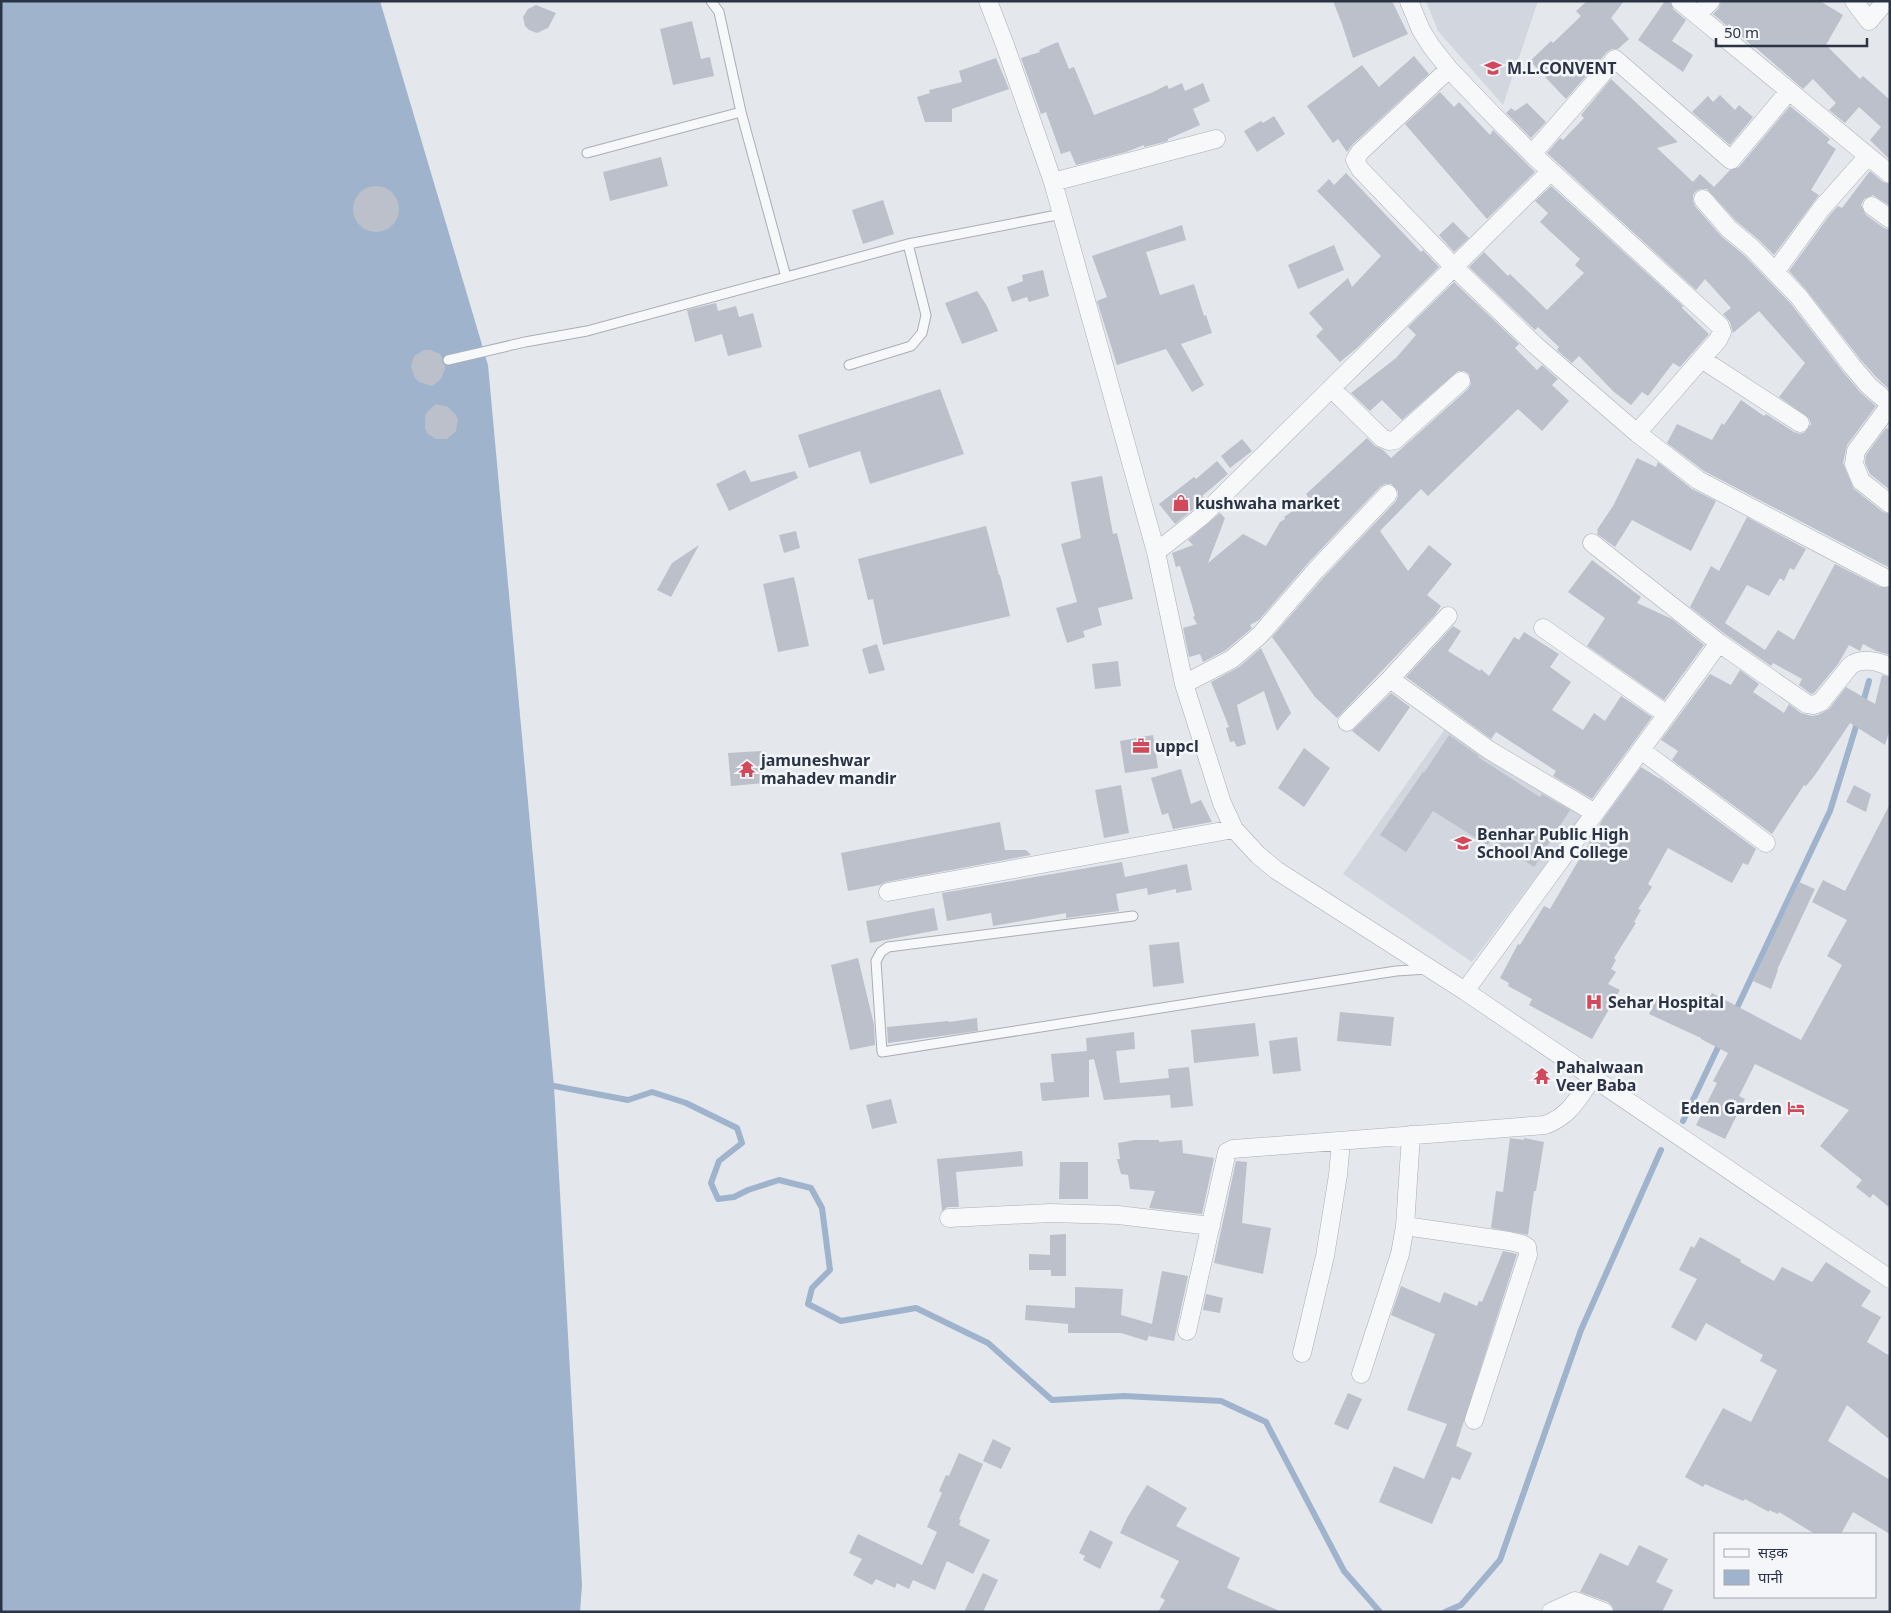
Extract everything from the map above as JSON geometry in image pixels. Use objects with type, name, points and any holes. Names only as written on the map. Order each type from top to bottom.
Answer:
[{"type":"street","points":[[988,1],[1053,182],[1156,552],[1184,684],[1222,803],[1234,829],[1258,855],[1276,870],[1465,991],[1890,1278]]},
{"type":"street","points":[[1410,1],[1421,30],[1449,69],[1532,154],[1720,326],[1722,332],[1703,360],[1637,433]]},
{"type":"street","points":[[1680,1],[1867,157],[1890,174]]},
{"type":"street","points":[[1697,15],[1710,1]]},
{"type":"street","points":[[1854,1],[1869,21],[1886,1]]},
{"type":"street","points":[[1532,154],[1615,59],[1732,160],[1789,91]]},
{"type":"street","points":[[1449,69],[1360,152],[1356,160],[1360,169],[1454,268],[1535,345],[1637,433],[1698,480],[1885,578]]},
{"type":"street","points":[[1053,182],[1216,139]]},
{"type":"street","points":[[1775,272],[1821,209],[1867,157]]},
{"type":"street","points":[[1156,552],[1202,516],[1551,171]]},
{"type":"street","points":[[1703,199],[1729,229],[1752,248],[1799,297],[1858,373],[1890,404],[1856,451],[1854,464],[1861,481],[1890,504]]},
{"type":"street","points":[[1872,206],[1890,219]]},
{"type":"street","points":[[1703,360],[1800,423]]},
{"type":"street","points":[[1331,388],[1382,438],[1389,441],[1395,440],[1461,381]]},
{"type":"street","points":[[1184,684],[1232,659],[1260,635],[1316,570],[1388,494]]},
{"type":"street","points":[[1592,543],[1719,643],[1807,704],[1814,705],[1821,702],[1850,666],[1856,662],[1863,660],[1890,667]]},
{"type":"street","points":[[1347,722],[1448,616]]},
{"type":"street","points":[[1543,628],[1666,714]]},
{"type":"street","points":[[1465,991],[1719,643]]},
{"type":"street","points":[[1390,679],[1489,750],[1595,813]]},
{"type":"street","points":[[1641,750],[1766,843]]},
{"type":"street","points":[[888,892],[1234,829]]},
{"type":"street","points":[[1187,1331],[1227,1152],[1233,1149],[1545,1125],[1559,1120],[1569,1111],[1593,1077]]},
{"type":"street","points":[[1361,1374],[1390,1287],[1405,1226],[1411,1136]]},
{"type":"street","points":[[1302,1353],[1325,1256],[1338,1175],[1341,1141]]},
{"type":"street","points":[[949,1218],[1050,1213],[1118,1215],[1211,1226]]},
{"type":"street","points":[[1405,1226],[1509,1241],[1528,1247],[1528,1255],[1474,1420]]},
{"type":"street","points":[[1550,1612],[1575,1601],[1604,1612]]},
{"type":"lane","points":[[711,1],[719,12],[741,112],[786,277]]},
{"type":"lane","points":[[588,154],[741,112]]},
{"type":"lane","points":[[448,360],[587,330],[908,244],[1062,214]]},
{"type":"lane","points":[[849,365],[910,346],[922,333],[926,315],[908,244]]},
{"type":"lane","points":[[1133,916],[888,947],[881,952],[876,961],[882,1052],[1396,972],[1431,969]]},
{"type":"shaded area","name":"M.L.CONVENT","points":[[1426,1],[1538,1],[1503,105],[1438,31]]},
{"type":"shaded area","name":"Benhar Public High School And College","points":[[1447,726],[1584,813],[1472,962],[1343,874]]},
{"type":"water","points":[[1,1],[380,1],[488,365],[554,1086],[582,1585],[580,1612],[1,1612]]},
{"type":"building","points":[[1333,1],[1392,1],[1408,34],[1353,58]]},
{"type":"building","points":[[1587,1],[1624,1],[1611,18],[1629,39],[1618,49],[1612,49],[1607,52],[1566,99],[1530,61],[1551,41],[1553,43],[1581,16],[1576,11]]},
{"type":"building","points":[[1665,1],[1670,1],[1673,9],[1686,20],[1672,41],[1693,55],[1683,72],[1638,40]]},
{"type":"building","points":[[1721,1],[1820,1],[1843,15],[1826,45],[1860,79],[1863,76],[1890,100],[1890,160],[1870,140],[1881,127],[1859,107],[1845,123],[1829,110],[1836,103],[1813,79],[1803,89],[1729,24],[1727,26],[1713,14],[1719,8]]},
{"type":"building","points":[[536,5],[556,13],[548,28],[537,33],[525,26],[523,17],[528,9]]},
{"type":"building","points":[[692,21],[701,59],[710,57],[714,76],[673,85],[660,29]]},
{"type":"building","points":[[1058,42],[1069,69],[1074,67],[1094,115],[1167,85],[1169,89],[1182,83],[1185,91],[1203,83],[1210,101],[1193,109],[1200,125],[1168,139],[1168,141],[1144,147],[1144,145],[1126,152],[1076,165],[1070,151],[1061,154],[1046,112],[1041,114],[1021,58],[1040,52],[1039,50]]},
{"type":"building","points":[[1414,56],[1429,74],[1353,144],[1347,152],[1338,139],[1333,143],[1307,106],[1362,65],[1379,87]]},
{"type":"building","points":[[996,58],[1009,89],[952,109],[952,122],[925,122],[917,97],[930,93],[929,90],[962,82],[959,71]]},
{"type":"building","points":[[1611,79],[1678,142],[1657,148],[1693,182],[1700,174],[1714,187],[1730,170],[1739,167],[1790,106],[1830,139],[1827,143],[1836,149],[1811,190],[1819,195],[1774,255],[1736,221],[1707,189],[1696,191],[1693,195],[1693,201],[1695,206],[1721,236],[1745,256],[1791,304],[1844,373],[1861,393],[1876,406],[1847,445],[1843,463],[1854,489],[1883,512],[1890,514],[1890,568],[1704,471],[1667,443],[1677,424],[1712,440],[1722,423],[1724,425],[1741,400],[1764,416],[1766,414],[1794,432],[1800,434],[1805,432],[1811,424],[1809,418],[1779,397],[1805,363],[1759,311],[1733,333],[1730,322],[1723,314],[1731,308],[1705,279],[1696,290],[1547,153],[1560,138],[1563,140],[1584,118],[1581,115]]},
{"type":"building","points":[[1440,92],[1454,107],[1459,102],[1490,135],[1493,130],[1535,172],[1487,219],[1405,124]]},
{"type":"building","points":[[1720,95],[1735,110],[1739,105],[1753,117],[1730,145],[1692,112],[1708,96],[1713,102]]},
{"type":"building","points":[[1527,103],[1546,122],[1531,138],[1506,113],[1511,108],[1515,111]]},
{"type":"building","points":[[1274,116],[1285,134],[1257,152],[1244,131]]},
{"type":"building","points":[[661,157],[668,186],[610,201],[603,172]]},
{"type":"building","points":[[1870,171],[1883,182],[1890,184],[1890,206],[1873,195],[1864,199],[1861,205],[1866,215],[1890,230],[1890,390],[1860,359],[1789,271],[1829,216],[1838,206],[1842,208]]},
{"type":"building","points":[[1346,173],[1421,252],[1423,250],[1439,267],[1357,348],[1340,362],[1316,336],[1323,329],[1309,313],[1348,278],[1352,287],[1381,256],[1317,191],[1329,179],[1334,185]]},
{"type":"building","points":[[372,186],[380,186],[389,190],[395,196],[399,209],[395,222],[389,228],[380,232],[372,232],[363,228],[357,222],[353,213],[353,205],[357,196],[363,190]]},
{"type":"building","points":[[1551,186],[1683,306],[1682,308],[1709,334],[1680,367],[1673,363],[1648,396],[1642,392],[1631,405],[1614,392],[1579,356],[1572,363],[1557,350],[1559,347],[1538,327],[1535,330],[1469,267],[1484,252],[1547,310],[1584,273],[1575,265],[1580,259],[1540,222],[1548,213],[1535,201]]},
{"type":"building","points":[[883,200],[894,234],[863,244],[852,210]]},
{"type":"building","points":[[1453,222],[1469,238],[1454,252],[1439,235]]},
{"type":"building","points":[[1182,225],[1186,240],[1146,252],[1160,295],[1194,284],[1204,316],[1206,315],[1212,333],[1181,344],[1204,385],[1192,392],[1166,349],[1117,365],[1097,301],[1107,297],[1092,256]]},
{"type":"building","points":[[1334,245],[1344,270],[1298,289],[1288,265]]},
{"type":"building","points":[[1043,270],[1049,296],[1029,302],[1027,297],[1012,302],[1007,287],[1023,281],[1022,275]]},
{"type":"building","points":[[1454,282],[1519,344],[1515,348],[1537,370],[1542,365],[1558,379],[1552,385],[1569,401],[1542,431],[1518,409],[1428,496],[1421,489],[1380,531],[1408,571],[1429,545],[1452,564],[1427,595],[1441,606],[1435,615],[1337,718],[1315,697],[1272,637],[1324,577],[1396,501],[1398,491],[1391,484],[1385,484],[1308,563],[1259,620],[1250,625],[1252,628],[1226,650],[1203,662],[1200,654],[1189,657],[1183,628],[1197,624],[1193,617],[1195,616],[1180,566],[1176,567],[1172,553],[1193,545],[1188,540],[1220,513],[1225,518],[1208,563],[1243,534],[1266,546],[1280,522],[1285,519],[1284,517],[1300,506],[1299,504],[1308,497],[1306,494],[1367,438],[1391,458],[1468,389],[1471,384],[1469,374],[1464,371],[1458,371],[1402,420],[1382,400],[1370,411],[1351,393],[1396,358],[1416,335],[1408,327]]},
{"type":"building","points":[[977,291],[987,306],[998,331],[962,344],[945,303]]},
{"type":"building","points":[[716,303],[718,311],[736,306],[739,317],[753,313],[762,347],[728,356],[722,334],[695,342],[687,310]]},
{"type":"building","points":[[424,350],[440,354],[445,365],[441,379],[432,386],[419,382],[415,378],[411,367],[414,356]]},
{"type":"building","points":[[940,389],[964,454],[870,484],[860,451],[809,468],[798,435]]},
{"type":"building","points":[[436,404],[448,407],[458,420],[456,431],[447,439],[436,439],[427,433],[425,428],[427,412]]},
{"type":"building","points":[[1886,428],[1890,430],[1890,490],[1870,474],[1865,463],[1866,455]]},
{"type":"building","points":[[1242,439],[1252,451],[1230,468],[1221,456]]},
{"type":"building","points":[[1637,458],[1656,467],[1658,462],[1692,489],[1716,501],[1691,551],[1632,520],[1615,547],[1597,534],[1597,530],[1613,506]]},
{"type":"building","points":[[1217,461],[1228,474],[1202,496],[1205,498],[1195,508],[1175,524],[1159,504],[1194,477],[1196,479]]},
{"type":"building","points":[[745,470],[751,482],[795,471],[798,478],[729,511],[716,484]]},
{"type":"building","points":[[1102,476],[1113,534],[1117,533],[1133,599],[1098,608],[1102,625],[1083,631],[1085,637],[1067,643],[1056,608],[1077,602],[1061,544],[1081,538],[1071,482]]},
{"type":"building","points":[[1747,517],[1806,549],[1794,570],[1790,568],[1784,581],[1780,578],[1769,596],[1747,585],[1725,623],[1765,650],[1778,630],[1794,640],[1835,564],[1880,587],[1890,587],[1890,655],[1876,651],[1863,644],[1860,651],[1849,645],[1838,664],[1814,693],[1811,694],[1799,685],[1802,679],[1773,663],[1771,666],[1690,607],[1711,566],[1719,571]]},
{"type":"building","points":[[986,526],[1010,616],[883,645],[873,599],[868,600],[858,559]]},
{"type":"building","points":[[796,531],[800,548],[784,553],[779,535]]},
{"type":"building","points":[[699,545],[671,597],[657,590],[672,563]]},
{"type":"building","points":[[1592,560],[1641,597],[1637,603],[1672,619],[1704,645],[1664,700],[1587,646],[1605,618],[1568,592]]},
{"type":"building","points":[[794,577],[809,646],[778,652],[763,584]]},
{"type":"building","points":[[1453,626],[1461,631],[1448,651],[1480,671],[1481,669],[1489,676],[1514,637],[1519,640],[1524,632],[1559,654],[1550,667],[1571,682],[1552,710],[1583,730],[1594,713],[1605,721],[1621,696],[1652,717],[1592,799],[1553,776],[1556,771],[1496,732],[1491,739],[1406,677]]},
{"type":"building","points":[[877,644],[885,670],[869,674],[862,649]]},
{"type":"building","points":[[1261,648],[1291,713],[1277,731],[1264,691],[1237,705],[1246,744],[1237,747],[1234,741],[1230,742],[1226,728],[1229,727],[1211,682],[1239,667]]},
{"type":"building","points":[[1118,661],[1121,686],[1095,689],[1092,664]]},
{"type":"building","points":[[1740,670],[1759,684],[1753,692],[1784,713],[1789,704],[1801,713],[1812,716],[1829,709],[1846,687],[1875,704],[1882,675],[1890,677],[1890,729],[1885,745],[1850,723],[1815,775],[1806,786],[1804,785],[1772,834],[1672,760],[1678,751],[1661,740],[1710,674],[1731,685]]},
{"type":"building","points":[[1391,693],[1410,707],[1379,752],[1352,731]]},
{"type":"building","points":[[1153,735],[1158,768],[1125,773],[1120,741]]},
{"type":"building","points":[[1449,735],[1478,757],[1540,797],[1542,794],[1570,810],[1534,867],[1492,840],[1487,845],[1433,811],[1406,852],[1380,835]]},
{"type":"building","points":[[1304,748],[1330,768],[1304,807],[1278,788]]},
{"type":"building","points":[[761,751],[764,783],[731,786],[728,753]]},
{"type":"building","points":[[1641,767],[1660,778],[1756,849],[1748,865],[1743,863],[1732,883],[1668,848],[1648,884],[1652,887],[1638,909],[1641,910],[1634,922],[1636,923],[1614,958],[1616,960],[1611,969],[1616,972],[1608,984],[1620,990],[1592,1039],[1529,1005],[1532,999],[1508,986],[1509,983],[1500,978],[1518,944],[1520,945],[1544,906],[1550,909],[1603,819]]},
{"type":"building","points":[[1181,769],[1191,804],[1201,800],[1212,822],[1173,829],[1168,813],[1162,815],[1151,778]]},
{"type":"building","points":[[1121,785],[1129,833],[1104,838],[1095,790]]},
{"type":"building","points":[[1854,785],[1871,794],[1866,812],[1846,802]]},
{"type":"building","points":[[1890,804],[1890,1208],[1873,1194],[1870,1198],[1856,1187],[1862,1180],[1820,1146],[1849,1110],[1755,1064],[1739,1096],[1745,1099],[1725,1139],[1696,1125],[1717,1083],[1713,1081],[1728,1053],[1649,1014],[1657,998],[1673,1005],[1676,997],[1703,1010],[1712,993],[1801,1040],[1842,965],[1827,956],[1847,920],[1812,902],[1823,880],[1845,891]]},
{"type":"building","points":[[1000,822],[1005,850],[1026,850],[1031,855],[848,891],[841,853]]},
{"type":"building","points":[[1122,862],[1125,877],[1187,864],[1192,890],[1176,893],[1176,889],[1148,895],[1147,888],[1116,894],[1119,911],[1066,918],[1066,913],[993,926],[991,913],[947,921],[942,893]]},
{"type":"building","points":[[1799,882],[1815,889],[1777,970],[1771,989],[1753,981]]},
{"type":"building","points":[[934,908],[938,930],[870,943],[866,921]]},
{"type":"building","points":[[1179,942],[1184,983],[1153,987],[1149,945]]},
{"type":"building","points":[[858,958],[874,1025],[875,1045],[850,1050],[831,965]]},
{"type":"building","points":[[1340,1012],[1394,1017],[1391,1046],[1337,1041]]},
{"type":"building","points":[[977,1018],[978,1031],[888,1043],[887,1027]]},
{"type":"building","points":[[1255,1023],[1259,1056],[1194,1063],[1191,1030]]},
{"type":"building","points":[[1134,1032],[1135,1049],[1116,1051],[1120,1083],[1169,1078],[1168,1069],[1189,1067],[1193,1106],[1171,1108],[1170,1095],[1104,1100],[1094,1059],[1089,1060],[1089,1097],[1042,1101],[1040,1083],[1054,1082],[1051,1054],[1087,1051],[1086,1038]]},
{"type":"building","points":[[1297,1037],[1301,1071],[1273,1074],[1269,1041]]},
{"type":"building","points":[[891,1099],[897,1123],[872,1129],[866,1105]]},
{"type":"building","points":[[1510,1138],[1524,1140],[1524,1138],[1544,1142],[1536,1191],[1534,1191],[1528,1235],[1491,1228],[1496,1191],[1503,1192]]},
{"type":"building","points":[[1135,1140],[1159,1140],[1159,1142],[1182,1140],[1183,1153],[1214,1158],[1202,1214],[1149,1208],[1155,1191],[1130,1189],[1128,1175],[1121,1174],[1117,1159],[1120,1159],[1118,1143]]},
{"type":"building","points":[[1022,1151],[1023,1166],[956,1172],[959,1207],[948,1207],[942,1211],[937,1159]]},
{"type":"building","points":[[1236,1161],[1247,1162],[1242,1223],[1271,1228],[1263,1274],[1214,1263]]},
{"type":"building","points":[[1060,1162],[1088,1162],[1088,1199],[1059,1199]]},
{"type":"building","points":[[1066,1234],[1066,1276],[1051,1276],[1051,1270],[1029,1270],[1029,1254],[1050,1255],[1050,1235]]},
{"type":"building","points":[[1700,1237],[1774,1281],[1782,1267],[1812,1282],[1826,1262],[1871,1291],[1861,1306],[1881,1317],[1867,1342],[1890,1356],[1890,1440],[1847,1405],[1828,1441],[1890,1480],[1890,1534],[1853,1512],[1842,1533],[1813,1533],[1779,1512],[1778,1514],[1769,1510],[1769,1512],[1745,1499],[1743,1501],[1705,1484],[1703,1487],[1685,1477],[1723,1408],[1751,1422],[1777,1370],[1760,1361],[1763,1355],[1706,1323],[1696,1341],[1671,1327],[1697,1279],[1679,1270],[1691,1246],[1694,1248]]},
{"type":"building","points":[[1503,1251],[1517,1254],[1456,1446],[1472,1453],[1460,1480],[1452,1477],[1432,1524],[1379,1502],[1394,1466],[1424,1479],[1447,1424],[1407,1410],[1435,1334],[1391,1315],[1401,1286],[1440,1303],[1444,1292],[1477,1306],[1479,1301],[1482,1302]]},
{"type":"building","points":[[1162,1271],[1188,1276],[1174,1341],[1149,1336],[1151,1329],[1147,1341],[1121,1333],[1068,1333],[1068,1324],[1025,1320],[1026,1305],[1075,1308],[1075,1287],[1123,1289],[1121,1315],[1152,1324]]},
{"type":"building","points":[[1206,1294],[1223,1298],[1220,1313],[1203,1310]]},
{"type":"building","points":[[1348,1393],[1362,1399],[1348,1430],[1334,1424]]},
{"type":"building","points":[[993,1439],[1011,1448],[1001,1469],[983,1461]]},
{"type":"building","points":[[959,1453],[983,1464],[959,1519],[961,1520],[959,1525],[990,1540],[973,1574],[947,1561],[935,1590],[913,1580],[909,1589],[897,1583],[895,1588],[876,1579],[872,1585],[853,1575],[862,1559],[849,1553],[858,1534],[922,1565],[937,1532],[927,1527],[942,1493],[939,1491],[946,1475],[949,1476]]},
{"type":"building","points":[[1147,1485],[1187,1508],[1176,1526],[1240,1558],[1227,1588],[1282,1612],[1158,1612],[1165,1600],[1160,1597],[1179,1561],[1120,1533]]},
{"type":"building","points":[[1090,1530],[1113,1542],[1100,1569],[1083,1560],[1085,1556],[1079,1553]]},
{"type":"building","points":[[1639,1545],[1668,1559],[1656,1582],[1673,1590],[1662,1612],[1614,1612],[1608,1602],[1580,1592],[1600,1553],[1628,1566]]},
{"type":"building","points":[[983,1573],[998,1580],[983,1612],[964,1612]]},
{"type":"waterway","points":[[1862,706],[1869,681]]},
{"type":"waterway","points":[[1735,1012],[1830,811],[1858,720]]},
{"type":"waterway","points":[[1683,1121],[1721,1041]]},
{"type":"waterway","points":[[554,1086],[628,1100],[652,1092],[686,1103],[737,1128],[742,1143],[719,1161],[711,1183],[718,1199],[734,1197],[748,1190],[779,1180],[811,1188],[822,1208],[830,1270],[812,1288],[808,1304],[841,1321],[916,1308],[988,1343],[1052,1400],[1124,1396],[1221,1401],[1266,1422],[1344,1571],[1380,1612]]},
{"type":"waterway","points":[[1445,1612],[1461,1605],[1500,1560],[1581,1330],[1661,1150]]},
{"type":"place","name":"M.L.CONVENT","points":[[1493,68]]},
{"type":"place","name":"kushwaha market","points":[[1181,503]]},
{"type":"place","name":"uppcl","points":[[1141,746]]},
{"type":"place","name":"jamuneshwar mahadev mandir","points":[[747,769]]},
{"type":"place","name":"Benhar Public High School And College","points":[[1463,843]]},
{"type":"place","name":"Sehar Hospital","points":[[1594,1002]]},
{"type":"place","name":"Pahalwaan Veer Baba","points":[[1542,1076]]},
{"type":"place","name":"Eden Garden","points":[[1796,1108]]}]
